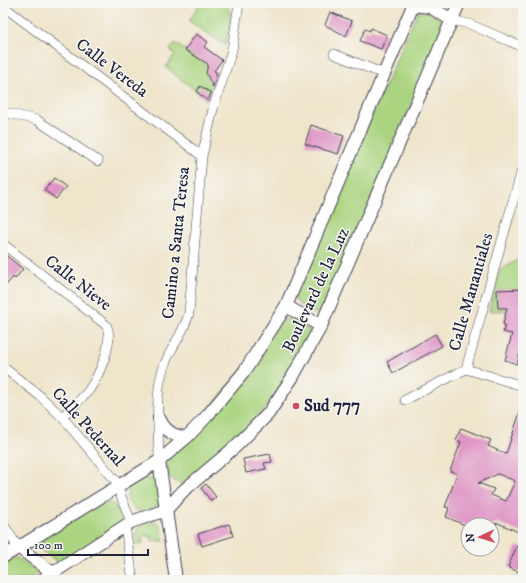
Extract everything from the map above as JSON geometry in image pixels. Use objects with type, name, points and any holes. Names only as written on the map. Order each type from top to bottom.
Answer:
[{"type":"street","name":"Camino a Santa Teresa","points":[[176,580],[160,461],[160,383],[163,368],[185,327],[189,313],[202,156],[213,109],[232,50],[239,3]]},
{"type":"street","name":"Boulevard de la Luz","points":[[42,580],[55,577],[128,524],[166,510],[183,491],[235,447],[268,414],[292,378],[321,326],[459,3]]},
{"type":"street","points":[[414,4],[430,7],[452,20],[469,24],[523,47]]},
{"type":"street","name":"Boulevard de la Luz","points":[[3,556],[160,461],[187,437],[219,403],[244,372],[286,306],[414,4]]},
{"type":"street","name":"Calle Vereda","points":[[3,6],[202,156]]},
{"type":"street","points":[[334,54],[384,74]]},
{"type":"street","points":[[3,112],[37,120],[98,160]]},
{"type":"street","name":"Calle Manantiales","points":[[523,166],[466,369],[523,386]]},
{"type":"street","name":"Calle Nieve","points":[[3,244],[106,325],[109,332],[108,346],[92,384],[62,417]]},
{"type":"street","points":[[286,306],[321,326]]},
{"type":"street","name":"Calle Pedernal","points":[[3,367],[40,396],[62,417],[119,487],[128,524],[133,580]]},
{"type":"street","points":[[405,400],[466,369]]},
{"type":"street","points":[[159,418],[169,432],[177,436],[187,437]]},
{"type":"street","points":[[3,524],[18,547],[55,577]]},
{"type":"green space","points":[[200,3],[224,3],[228,7],[230,12],[230,23],[225,45],[189,21]]},
{"type":"green space","points":[[418,11],[429,12],[447,23],[323,314],[314,312],[302,306],[293,296]]},
{"type":"green space","points":[[175,43],[217,73],[208,101],[166,67],[175,54],[170,50]]},
{"type":"green space","points":[[523,257],[523,310],[489,311],[500,270]]},
{"type":"green space","points":[[293,318],[306,324],[312,336],[276,394],[244,432],[224,450],[182,485],[175,481],[168,472],[167,460],[283,320]]},
{"type":"green space","points":[[141,478],[147,478],[156,483],[160,489],[160,501],[156,507],[147,512],[141,512],[132,507],[127,498],[127,492],[132,483]]},
{"type":"green space","points":[[103,502],[108,502],[118,508],[121,515],[121,523],[70,560],[58,562],[34,545]]},
{"type":"green space","points":[[147,522],[154,522],[160,526],[164,541],[152,541],[151,536],[142,536],[143,544],[136,544],[137,529]]},
{"type":"green space","points":[[15,557],[40,572],[28,580],[3,580],[3,564]]},
{"type":"building","points":[[330,12],[352,21],[346,36],[325,25]]},
{"type":"building","points":[[371,28],[387,35],[381,49],[360,41],[365,29],[370,31]]},
{"type":"building","points":[[196,34],[208,42],[204,47],[222,60],[214,71],[217,73],[213,87],[206,73],[208,64],[185,50]]},
{"type":"building","points":[[200,86],[211,93],[208,101],[197,92]]},
{"type":"building","points":[[311,125],[344,136],[338,154],[305,144]]},
{"type":"building","points":[[54,178],[66,187],[56,199],[44,190]]},
{"type":"building","points":[[3,253],[23,269],[15,279],[13,277],[3,289]]},
{"type":"building","points":[[523,289],[523,325],[519,344],[522,345],[517,364],[505,360],[512,334],[503,332],[505,325],[503,324],[507,308],[498,308],[497,290]]},
{"type":"building","points":[[435,334],[442,346],[393,373],[387,362]]},
{"type":"building","points":[[523,406],[523,534],[500,524],[500,517],[460,517],[460,523],[446,517],[449,508],[445,507],[457,474],[450,471],[461,442],[456,440],[461,428],[491,440],[488,446],[506,454]],"holes":[[[498,474],[515,481],[506,501],[491,495],[494,489],[478,483]]]},
{"type":"building","points":[[270,454],[272,462],[264,463],[266,469],[246,473],[243,459]]},
{"type":"building","points":[[206,484],[216,497],[211,501],[201,488]]},
{"type":"building","points":[[229,524],[233,536],[202,546],[198,534]]},
{"type":"building","points":[[517,546],[523,548],[523,574],[508,567]]},
{"type":"place","name":"Sud 777","points":[[296,406]]}]
